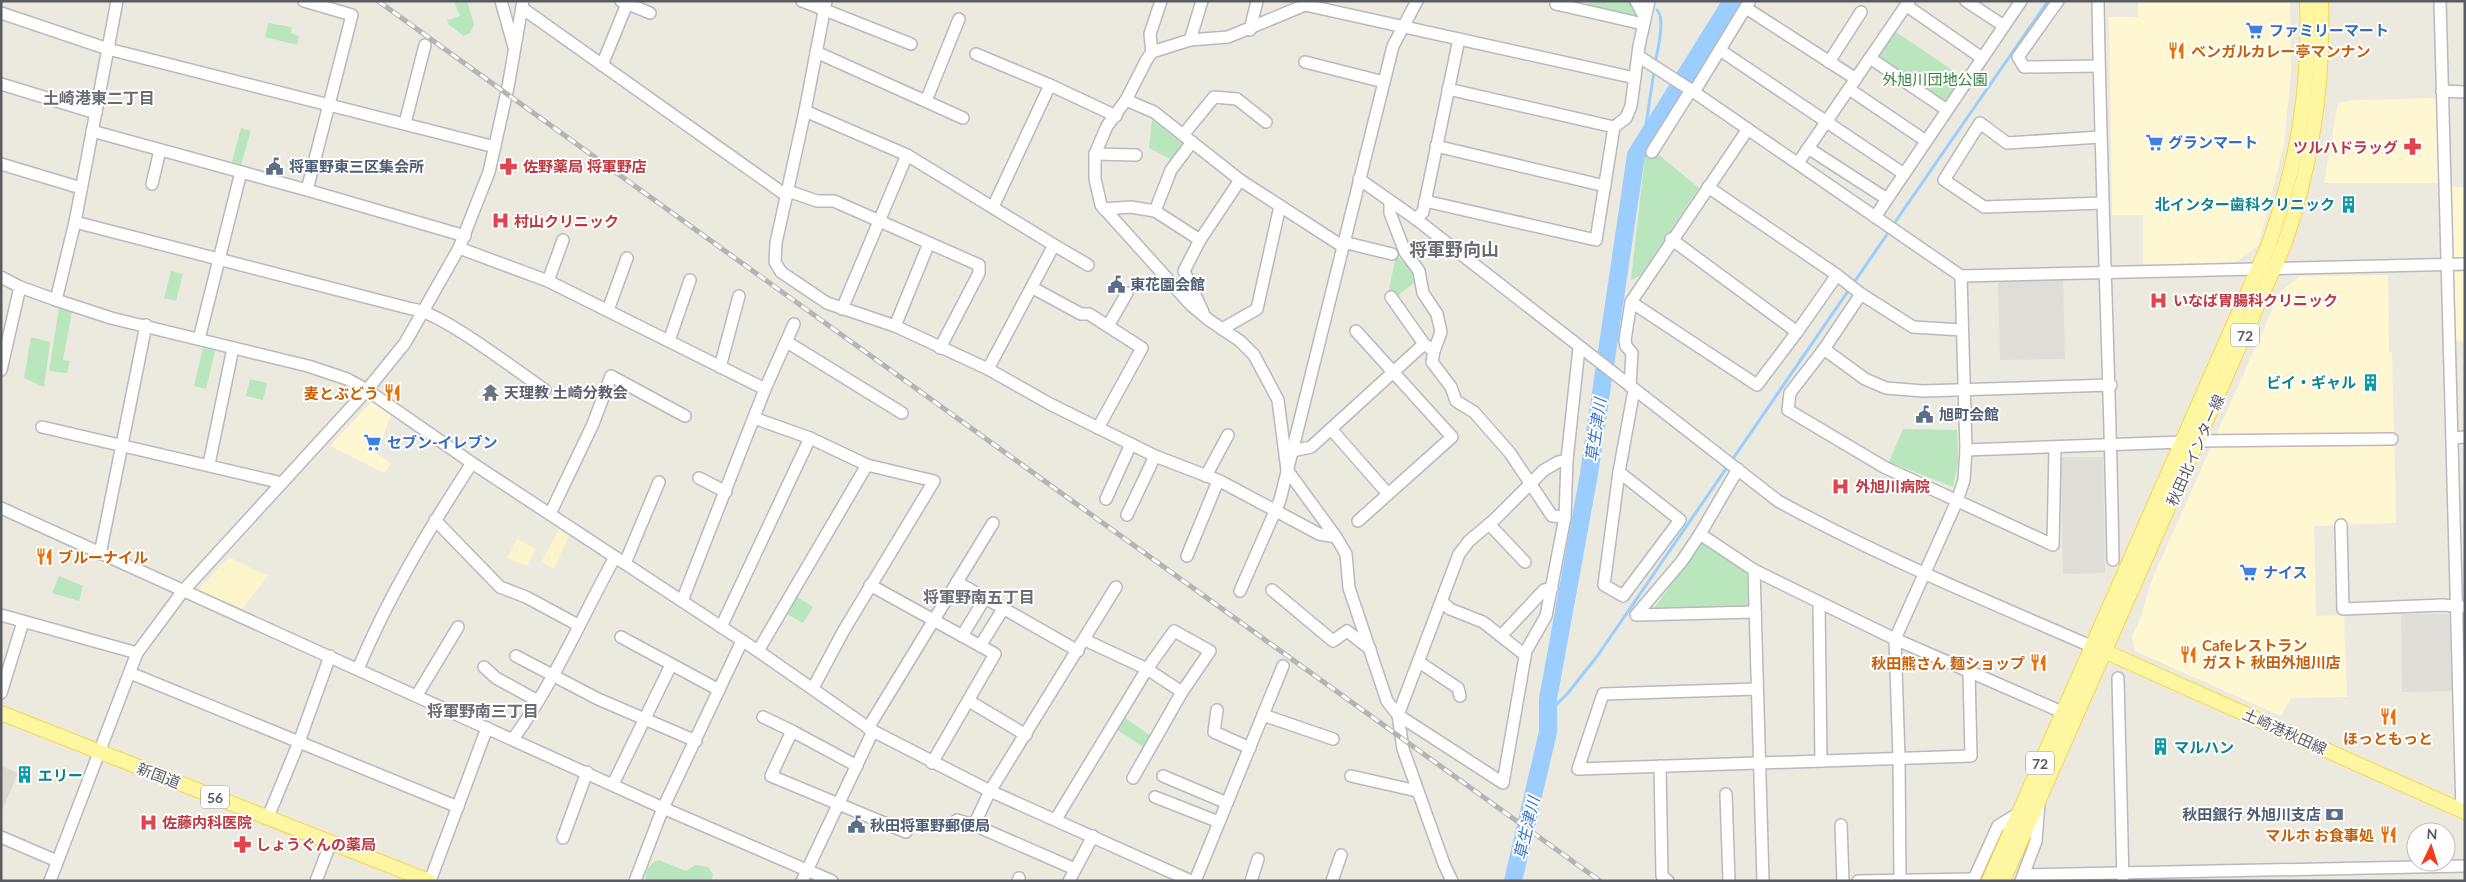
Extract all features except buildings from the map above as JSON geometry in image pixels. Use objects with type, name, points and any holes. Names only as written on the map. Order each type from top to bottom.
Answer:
[{"type":"main road","name":"秋田北インター線","points":[[2003,881],[2039,798],[2182,442],[2259,270],[2284,202],[2300,136],[2307,71],[2307,1]]},
{"type":"main road","name":"秋田北インター線","points":[[1989,881],[2062,712],[2098,649],[2198,441],[2275,269],[2298,204],[2314,137],[2321,69],[2321,1]]},
{"type":"main road","name":"土崎港秋田線","points":[[2098,649],[2464,812]]},
{"type":"main road","name":"新国道","points":[[1,713],[429,881]]},
{"type":"street","points":[[56,300],[75,222],[117,1]]},
{"type":"street","points":[[304,1],[352,15],[307,190]]},
{"type":"street","points":[[501,1],[514,48]]},
{"type":"street","points":[[802,1],[825,6],[912,44]]},
{"type":"street","points":[[1161,1],[1150,34],[1152,52],[1126,100],[1107,126],[1095,154],[1095,179],[1101,205],[1191,305],[1240,341],[1254,356],[1278,400],[1287,470],[1336,537],[1346,554],[1349,588],[1387,701],[1398,715],[1503,783],[1525,655],[1546,616],[1552,588],[1565,517],[1567,460],[1584,351]]},
{"type":"street","points":[[1190,40],[1202,1]]},
{"type":"street","points":[[1250,30],[1257,1]]},
{"type":"street","points":[[1240,591],[1276,511],[1393,46],[1417,1]]},
{"type":"street","points":[[1636,1],[1643,20]]},
{"type":"street","points":[[1426,201],[1596,240],[1614,127],[1626,118],[1631,106],[1643,20],[1649,1]]},
{"type":"street","points":[[1966,1],[2004,26]]},
{"type":"street","points":[[1875,217],[2021,1]]},
{"type":"street","points":[[2058,1],[2018,56],[2024,67],[2099,66]]},
{"type":"street","points":[[2098,1],[2100,137],[2111,385],[2113,560]]},
{"type":"street","points":[[2440,1],[2452,438],[2461,607],[2464,812]]},
{"type":"street","points":[[602,65],[624,2],[650,13]]},
{"type":"street","points":[[1556,4],[1643,20]]},
{"type":"street","points":[[1798,163],[1908,4],[1982,58]]},
{"type":"street","points":[[50,881],[137,653],[183,590],[367,390],[405,343],[459,248],[481,196],[495,147],[523,5],[602,65],[788,193],[817,201],[834,201],[979,266],[979,272],[940,348]]},
{"type":"street","points":[[1152,52],[1190,40],[1228,37],[1250,30],[1300,5],[1347,7],[1402,26],[1635,78]]},
{"type":"street","points":[[1652,152],[1748,5],[1856,79]]},
{"type":"street","points":[[825,6],[805,111],[776,243],[775,262],[780,272],[801,287],[842,309],[895,326],[988,369],[1098,428],[1155,456],[1218,481],[1320,534],[1336,537]]},
{"type":"street","points":[[1829,62],[1861,12]]},
{"type":"street","points":[[1,14],[108,48],[495,147]]},
{"type":"street","points":[[926,101],[959,19]]},
{"type":"street","points":[[1416,219],[1423,212],[1426,201],[1459,39]]},
{"type":"street","points":[[405,123],[425,45]]},
{"type":"street","points":[[1720,50],[1904,174]]},
{"type":"street","points":[[816,52],[963,118]]},
{"type":"street","points":[[976,54],[1050,85],[1116,116]]},
{"type":"street","points":[[1638,56],[1691,90],[1961,276],[2465,264]]},
{"type":"street","points":[[1870,58],[1947,110]]},
{"type":"street","points":[[1305,62],[1384,82]]},
{"type":"street","points":[[1,84],[96,113]]},
{"type":"street","points":[[993,207],[1050,85]]},
{"type":"street","points":[[1448,89],[1614,127]]},
{"type":"street","points":[[1849,89],[1926,141]]},
{"type":"street","points":[[2442,92],[2465,92]]},
{"type":"street","points":[[1155,211],[1171,170],[1187,138],[1214,96],[1237,99],[1266,122]]},
{"type":"street","points":[[1126,100],[1154,112],[1240,180],[1342,244],[1392,254]]},
{"type":"street","points":[[805,111],[907,156],[1088,265]]},
{"type":"street","points":[[2100,137],[2007,143],[1980,123],[1944,180],[1984,207],[2103,204]]},
{"type":"street","points":[[1620,472],[1680,520],[1623,596],[1604,585],[1631,387],[1632,353],[1626,346],[1625,340],[1631,302],[1748,129]]},
{"type":"street","points":[[92,132],[307,190],[465,236]]},
{"type":"street","points":[[1436,146],[1605,186]]},
{"type":"street","points":[[1808,148],[1887,200]]},
{"type":"street","points":[[152,184],[160,150]]},
{"type":"street","points":[[1095,154],[1136,155]]},
{"type":"street","points":[[842,309],[907,156]]},
{"type":"street","points":[[1,164],[81,188]]},
{"type":"street","points":[[199,339],[241,172]]},
{"type":"street","points":[[1359,179],[1416,219],[1778,501],[1836,533],[2098,649]]},
{"type":"street","points":[[1203,314],[1184,271],[1200,240],[1240,180]]},
{"type":"street","points":[[1708,187],[1859,292],[1914,327],[1962,330]]},
{"type":"street","points":[[1292,451],[1311,447],[1393,372],[1429,347],[1441,332],[1437,314],[1423,292],[1419,271],[1405,252],[1390,213],[1390,201]]},
{"type":"street","points":[[1222,328],[1258,310],[1280,206]]},
{"type":"street","points":[[1104,209],[1131,207],[1155,211],[1200,240]]},
{"type":"street","points":[[75,222],[412,309],[423,310],[460,332],[545,390]]},
{"type":"street","points":[[1672,239],[1797,332]]},
{"type":"street","points":[[548,281],[563,240]]},
{"type":"street","points":[[895,326],[929,243]]},
{"type":"street","points":[[988,369],[1033,288],[1054,245]]},
{"type":"street","points":[[459,248],[548,281],[764,389]]},
{"type":"street","points":[[608,310],[626,258]]},
{"type":"street","points":[[1900,880],[1900,758],[1895,639],[1923,572],[1957,501],[1964,480],[1966,388],[1961,276]]},
{"type":"street","points":[[1,277],[20,287],[111,318],[308,366],[347,379],[367,390],[472,463],[758,650],[870,729],[932,763],[990,791],[1191,881]]},
{"type":"street","points":[[1631,302],[1757,385],[1797,332],[1842,279]]},
{"type":"street","points":[[669,341],[690,280]]},
{"type":"street","points":[[1,370],[20,287]]},
{"type":"street","points":[[1033,288],[1081,314],[1089,314],[1142,348],[1098,428]]},
{"type":"street","points":[[1859,292],[1824,349],[1790,394],[1788,410],[1884,467],[2053,545],[2054,448]]},
{"type":"street","points":[[1108,326],[1127,293]]},
{"type":"street","points":[[720,367],[740,296]]},
{"type":"street","points":[[1392,297],[1429,347],[1432,362],[1451,387],[1456,401],[1474,412],[1510,453],[1552,516],[1565,517]]},
{"type":"street","points":[[682,600],[726,492],[764,389],[794,324]]},
{"type":"street","points":[[100,554],[146,326]]},
{"type":"street","points":[[1356,330],[1452,437],[1358,521]]},
{"type":"street","points":[[787,342],[902,413]]},
{"type":"street","points":[[209,464],[233,348]]},
{"type":"street","points":[[1824,349],[1865,380],[1886,388],[1923,391],[1966,388],[2111,385]]},
{"type":"street","points":[[550,514],[593,424],[611,376],[685,416]]},
{"type":"street","points":[[754,418],[810,438],[867,465],[934,481],[870,585],[813,688]]},
{"type":"street","points":[[42,427],[209,464],[282,483]]},
{"type":"street","points":[[1331,429],[1388,494]]},
{"type":"street","points":[[1206,476],[1228,435]]},
{"type":"street","points":[[2452,438],[2465,437]]},
{"type":"street","points":[[721,627],[810,438]]},
{"type":"street","points":[[2198,441],[2392,439]]},
{"type":"street","points":[[1966,450],[2182,442]]},
{"type":"street","points":[[1106,499],[1131,444]]},
{"type":"street","points":[[1127,515],[1155,456]]},
{"type":"street","points":[[1452,881],[1417,792],[1401,742],[1398,715],[1459,554],[1469,541],[1544,470],[1558,462],[1567,460]]},
{"type":"street","points":[[358,668],[375,629],[435,520],[472,463]]},
{"type":"street","points":[[758,650],[867,465]]},
{"type":"street","points":[[1736,468],[1700,534],[1682,561],[1636,615],[1755,612]]},
{"type":"street","points":[[699,478],[726,492]]},
{"type":"street","points":[[1187,556],[1218,481]]},
{"type":"street","points":[[513,739],[554,674],[578,625],[620,560],[659,482]]},
{"type":"street","points":[[1,508],[587,772],[805,876],[832,881]]},
{"type":"street","points":[[435,520],[482,571],[500,587],[526,597],[578,625]]},
{"type":"street","points":[[805,876],[857,766],[870,729],[933,620],[993,523]]},
{"type":"street","points":[[1489,524],[1525,562]]},
{"type":"street","points":[[2341,526],[2343,609],[2443,605],[2461,607]]},
{"type":"street","points":[[1700,534],[1754,570],[1819,602],[1969,673],[2062,712]]},
{"type":"street","points":[[1754,570],[1762,881]]},
{"type":"street","points":[[957,582],[1078,651]]},
{"type":"street","points":[[870,585],[995,654],[932,763]]},
{"type":"street","points":[[974,825],[990,791],[1116,587]]},
{"type":"street","points":[[1501,636],[1544,590],[1552,588]]},
{"type":"street","points":[[1272,590],[1333,642],[1347,630],[1370,649]]},
{"type":"street","points":[[962,636],[985,598]]},
{"type":"street","points":[[1442,602],[1450,609],[1483,622],[1525,655]]},
{"type":"street","points":[[1819,602],[1821,761]]},
{"type":"street","points":[[980,646],[1003,608]]},
{"type":"street","points":[[1,615],[137,653]]},
{"type":"street","points":[[1,693],[23,622]]},
{"type":"street","points":[[417,695],[458,627]]},
{"type":"street","points":[[1056,819],[1147,669],[1174,631],[1210,650],[1182,692],[1133,778]]},
{"type":"street","points":[[621,637],[719,690]]},
{"type":"street","points":[[1085,640],[1147,669],[1182,692]]},
{"type":"street","points":[[635,881],[663,808],[742,641]]},
{"type":"street","points":[[268,817],[299,742],[330,656]]},
{"type":"street","points":[[516,656],[554,674],[598,699],[696,740]]},
{"type":"street","points":[[1419,662],[1458,688],[1460,696]]},
{"type":"street","points":[[613,784],[670,665]]},
{"type":"street","points":[[1195,881],[1283,666]]},
{"type":"street","points":[[484,667],[496,678],[538,701]]},
{"type":"street","points":[[1757,689],[1603,694],[1578,769],[1971,756],[1969,673]]},
{"type":"street","points":[[130,674],[458,807]]},
{"type":"street","points":[[2118,678],[2123,877]]},
{"type":"street","points":[[968,701],[1026,735]]},
{"type":"street","points":[[1217,710],[1214,732],[1250,748]]},
{"type":"street","points":[[1263,715],[1333,739]]},
{"type":"street","points":[[763,717],[857,766]]},
{"type":"street","points":[[429,881],[487,728]]},
{"type":"street","points":[[792,731],[771,776],[906,832]]},
{"type":"street","points":[[1660,766],[1662,876],[1668,881]]},
{"type":"street","points":[[563,838],[587,772]]},
{"type":"street","points":[[1163,776],[1227,803]]},
{"type":"street","points":[[1351,776],[1417,792]]},
{"type":"street","points":[[1726,794],[1729,881]]},
{"type":"street","points":[[1156,797],[1219,822]]},
{"type":"street","points":[[2039,798],[2036,841],[2023,878],[2242,876],[2465,866]]},
{"type":"street","points":[[1858,881],[1974,880],[1998,826],[2019,813]]},
{"type":"street","points":[[957,820],[974,825],[1075,869]]},
{"type":"street","points":[[1841,825],[1842,881]]},
{"type":"street","points":[[2024,834],[2036,841]]},
{"type":"street","points":[[1069,881],[1093,836]]},
{"type":"street","points":[[1,837],[58,862]]},
{"type":"street","points":[[316,881],[331,842]]},
{"type":"street","points":[[1332,881],[1340,855]]},
{"type":"street","points":[[1251,881],[1258,859]]},
{"type":"shaded area","points":[[2138,1],[2290,1],[2291,73],[2284,145],[2258,246],[2236,262],[2143,267],[2143,215],[2112,215],[2109,17],[2138,17]]},
{"type":"shaded area","points":[[2438,98],[2441,183],[2324,183],[2338,103],[2354,100]]},
{"type":"shaded area","points":[[2451,187],[2465,187],[2465,258],[2452,258]]},
{"type":"shaded area","points":[[2453,272],[2465,272],[2465,341],[2453,342]]},
{"type":"shaded area","points":[[2388,275],[2389,352],[2392,352],[2396,523],[2314,526],[2316,616],[2344,615],[2347,697],[2291,698],[2281,716],[2135,651],[2132,637],[2141,617],[2151,582],[2280,292],[2300,276]]},
{"type":"shaded area","points":[[2063,280],[2065,359],[2000,360],[1998,281]]},
{"type":"shaded area","points":[[372,401],[391,414],[377,454],[391,463],[384,473],[330,446]]},
{"type":"shaded area","points":[[2061,457],[2103,457],[2105,573],[2063,574]]},
{"type":"shaded area","points":[[2401,614],[2449,614],[2452,691],[2402,692]]},
{"type":"shaded area","points":[[1,766],[18,773],[1,813]]},
{"type":"green space","points":[[454,1],[467,1],[474,24],[471,32],[464,36],[449,25],[447,20],[460,16]]},
{"type":"green space","points":[[1589,1],[1631,1],[1637,13],[1630,17],[1588,8]]},
{"type":"green space","points":[[268,23],[292,27],[291,33],[299,36],[297,45],[265,37]]},
{"type":"green space","name":"外旭川団地公園","points":[[1896,32],[1964,78],[1947,103],[1942,103],[1881,61],[1880,55]]},
{"type":"green space","points":[[1152,120],[1184,145],[1170,159],[1149,148]]},
{"type":"green space","points":[[241,128],[251,131],[240,168],[231,165]]},
{"type":"green space","points":[[1658,154],[1699,188],[1641,275],[1631,280],[1645,155]]},
{"type":"green space","points":[[1396,255],[1415,273],[1416,281],[1395,298],[1389,290]]},
{"type":"green space","points":[[171,271],[183,274],[176,301],[164,298]]},
{"type":"green space","points":[[59,308],[72,312],[63,360],[70,361],[67,373],[49,371]]},
{"type":"green space","points":[[31,337],[50,342],[44,387],[24,378]]},
{"type":"green space","points":[[203,348],[215,351],[206,389],[194,386]]},
{"type":"green space","points":[[250,379],[267,383],[263,400],[246,396]]},
{"type":"green space","points":[[1903,429],[1957,430],[1958,463],[1953,487],[1889,462]]},
{"type":"green space","points":[[1702,543],[1747,573],[1748,606],[1654,608]]},
{"type":"green space","points":[[59,576],[83,586],[79,601],[52,593]]},
{"type":"green space","points":[[796,596],[813,607],[803,623],[785,613]]},
{"type":"green space","points":[[1124,717],[1151,736],[1143,747],[1116,729]]},
{"type":"green space","points":[[659,860],[686,871],[695,865],[708,867],[713,874],[711,881],[646,881],[648,868]]},
{"type":"sand","points":[[559,530],[569,536],[554,569],[541,562]]},
{"type":"sand","points":[[517,539],[536,549],[527,566],[507,558]]},
{"type":"sand","points":[[229,557],[268,576],[242,609],[198,590]]},
{"type":"waterway","name":"草生津川","points":[[1513,881],[1548,732],[1548,699],[1589,474],[1636,155],[1732,1]]},
{"type":"waterway","points":[[1893,225],[2048,1]]},
{"type":"waterway","points":[[1655,64],[1661,27],[1660,14],[1657,10]]},
{"type":"waterway","points":[[1643,145],[1654,71]]},
{"type":"waterway","points":[[1548,713],[1568,693],[1598,655],[1890,230]]},
{"type":"railway","points":[[378,1],[1600,881]]},
{"type":"place","name":"ファミリーマート","points":[[2255,30]]},
{"type":"place","name":"ベンガルカレー亭マンナン","points":[[2177,51]]},
{"type":"place","name":"グランマート","points":[[2154,142]]},
{"type":"place","name":"ツルハドラッグ","points":[[2412,147]]},
{"type":"place","name":"将軍野東三区集会所","points":[[275,166]]},
{"type":"place","name":"佐野薬局 将軍野店","points":[[509,166]]},
{"type":"place","name":"北インター歯科クリニック","points":[[2349,204]]},
{"type":"place","name":"村山クリニック","points":[[500,221]]},
{"type":"place","name":"東花園会館","points":[[1116,284]]},
{"type":"place","name":"いなば胃腸科クリニック","points":[[2159,300]]},
{"type":"place","name":"ビイ・ギャル","points":[[2370,382]]},
{"type":"place","name":"天理教 土崎分教会","points":[[490,392]]},
{"type":"place","name":"麦とぶどう","points":[[393,393]]},
{"type":"place","name":"旭町会館","points":[[1925,414]]},
{"type":"place","name":"セブン-イレブン","points":[[373,442]]},
{"type":"place","name":"外旭川病院","points":[[1841,486]]},
{"type":"place","name":"ブルーナイル","points":[[44,557]]},
{"type":"place","name":"ナイス","points":[[2249,572]]},
{"type":"place","name":"Cafeレストラン ガスト 秋田外旭川店","points":[[2188,654]]},
{"type":"place","name":"秋田熊さん 麺ショップ","points":[[2039,663]]},
{"type":"place","name":"ほっともっと","points":[[2388,717]]},
{"type":"place","name":"マルハン","points":[[2160,747]]},
{"type":"place","name":"エリー","points":[[24,775]]},
{"type":"place","name":"秋田銀行 外旭川支店","points":[[2335,814]]},
{"type":"place","name":"佐藤内科医院","points":[[148,822]]},
{"type":"place","name":"秋田将軍野郵便局","points":[[856,825]]},
{"type":"place","name":"マルホ お食事処","points":[[2388,835]]},
{"type":"place","name":"しょうぐんの薬局","points":[[242,844]]},
{"type":"district","name":"土崎港東二丁目","points":[[99,97]]},
{"type":"district","name":"将軍野向山","points":[[1454,249]]},
{"type":"district","name":"将軍野南五丁目","points":[[979,596]]},
{"type":"district","name":"将軍野南三丁目","points":[[483,710]]}]
